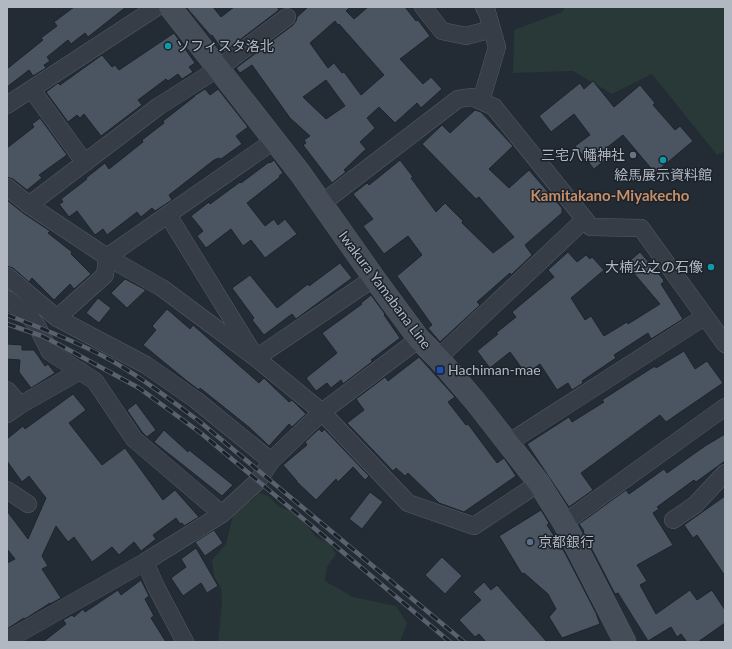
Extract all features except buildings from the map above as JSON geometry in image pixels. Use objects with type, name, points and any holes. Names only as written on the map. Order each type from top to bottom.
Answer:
[{"type":"main road","name":"Iwakura Yamabana Line","points":[[170,7],[275,140],[419,338],[438,358],[539,483],[564,524],[625,642]]},
{"type":"street","points":[[7,105],[157,7]]},
{"type":"street","points":[[423,7],[442,31],[466,36],[492,29]]},
{"type":"street","points":[[481,101],[497,48],[487,12],[484,7]]},
{"type":"street","points":[[29,205],[159,106],[219,68],[287,17]]},
{"type":"street","points":[[32,90],[84,163]]},
{"type":"street","points":[[321,204],[458,99],[472,97],[494,107],[591,227],[641,228],[725,344]]},
{"type":"street","points":[[57,318],[105,275],[107,257],[275,140]]},
{"type":"street","points":[[7,187],[29,205],[107,257],[162,288],[256,358],[322,412],[408,503],[474,526],[539,483]]},
{"type":"street","points":[[168,215],[256,358]]},
{"type":"street","points":[[438,358],[585,219]]},
{"type":"street","points":[[7,276],[57,318],[146,365],[196,400],[271,461]]},
{"type":"street","points":[[256,358],[374,278]]},
{"type":"street","points":[[7,299],[30,317],[37,326],[50,352],[95,381],[134,440],[222,514]]},
{"type":"street","points":[[508,443],[704,317]]},
{"type":"street","points":[[7,640],[145,562],[222,514],[258,481],[271,461],[322,412],[419,338]]},
{"type":"street","points":[[7,390],[13,410],[80,371]]},
{"type":"street","points":[[564,524],[725,407]]},
{"type":"street","points":[[673,520],[695,505],[725,473]]},
{"type":"street","points":[[7,490],[28,504]]},
{"type":"street","points":[[145,562],[156,587],[185,642]]},
{"type":"shaded area","points":[[565,7],[725,7],[725,151],[717,155],[652,74],[612,94],[573,71],[513,73],[514,30],[562,12]]},
{"type":"shaded area","points":[[259,493],[269,496],[278,506],[295,513],[316,537],[330,544],[336,554],[327,567],[325,581],[353,597],[396,606],[407,623],[400,642],[218,642],[222,603],[221,588],[214,576],[212,560],[226,544],[234,511],[252,500]]},
{"type":"railway","points":[[7,315],[55,334],[103,356],[140,378],[164,395],[199,421],[464,642]]},
{"type":"railway","points":[[7,324],[42,336],[139,388],[202,434],[450,642]]},
{"type":"place","name":"ソフィスタ洛北","points":[[168,46]]},
{"type":"place","name":"三宅八幡神社","points":[[633,155]]},
{"type":"place","name":"絵馬展示資料館","points":[[663,160]]},
{"type":"place","name":"大楠公之の石像","points":[[711,267]]},
{"type":"place","name":"Hachiman-mae","points":[[440,370]]},
{"type":"place","name":"京都銀行","points":[[530,542]]},
{"type":"district","name":"Kamitakano-Miyakecho","points":[[610,196]]}]
